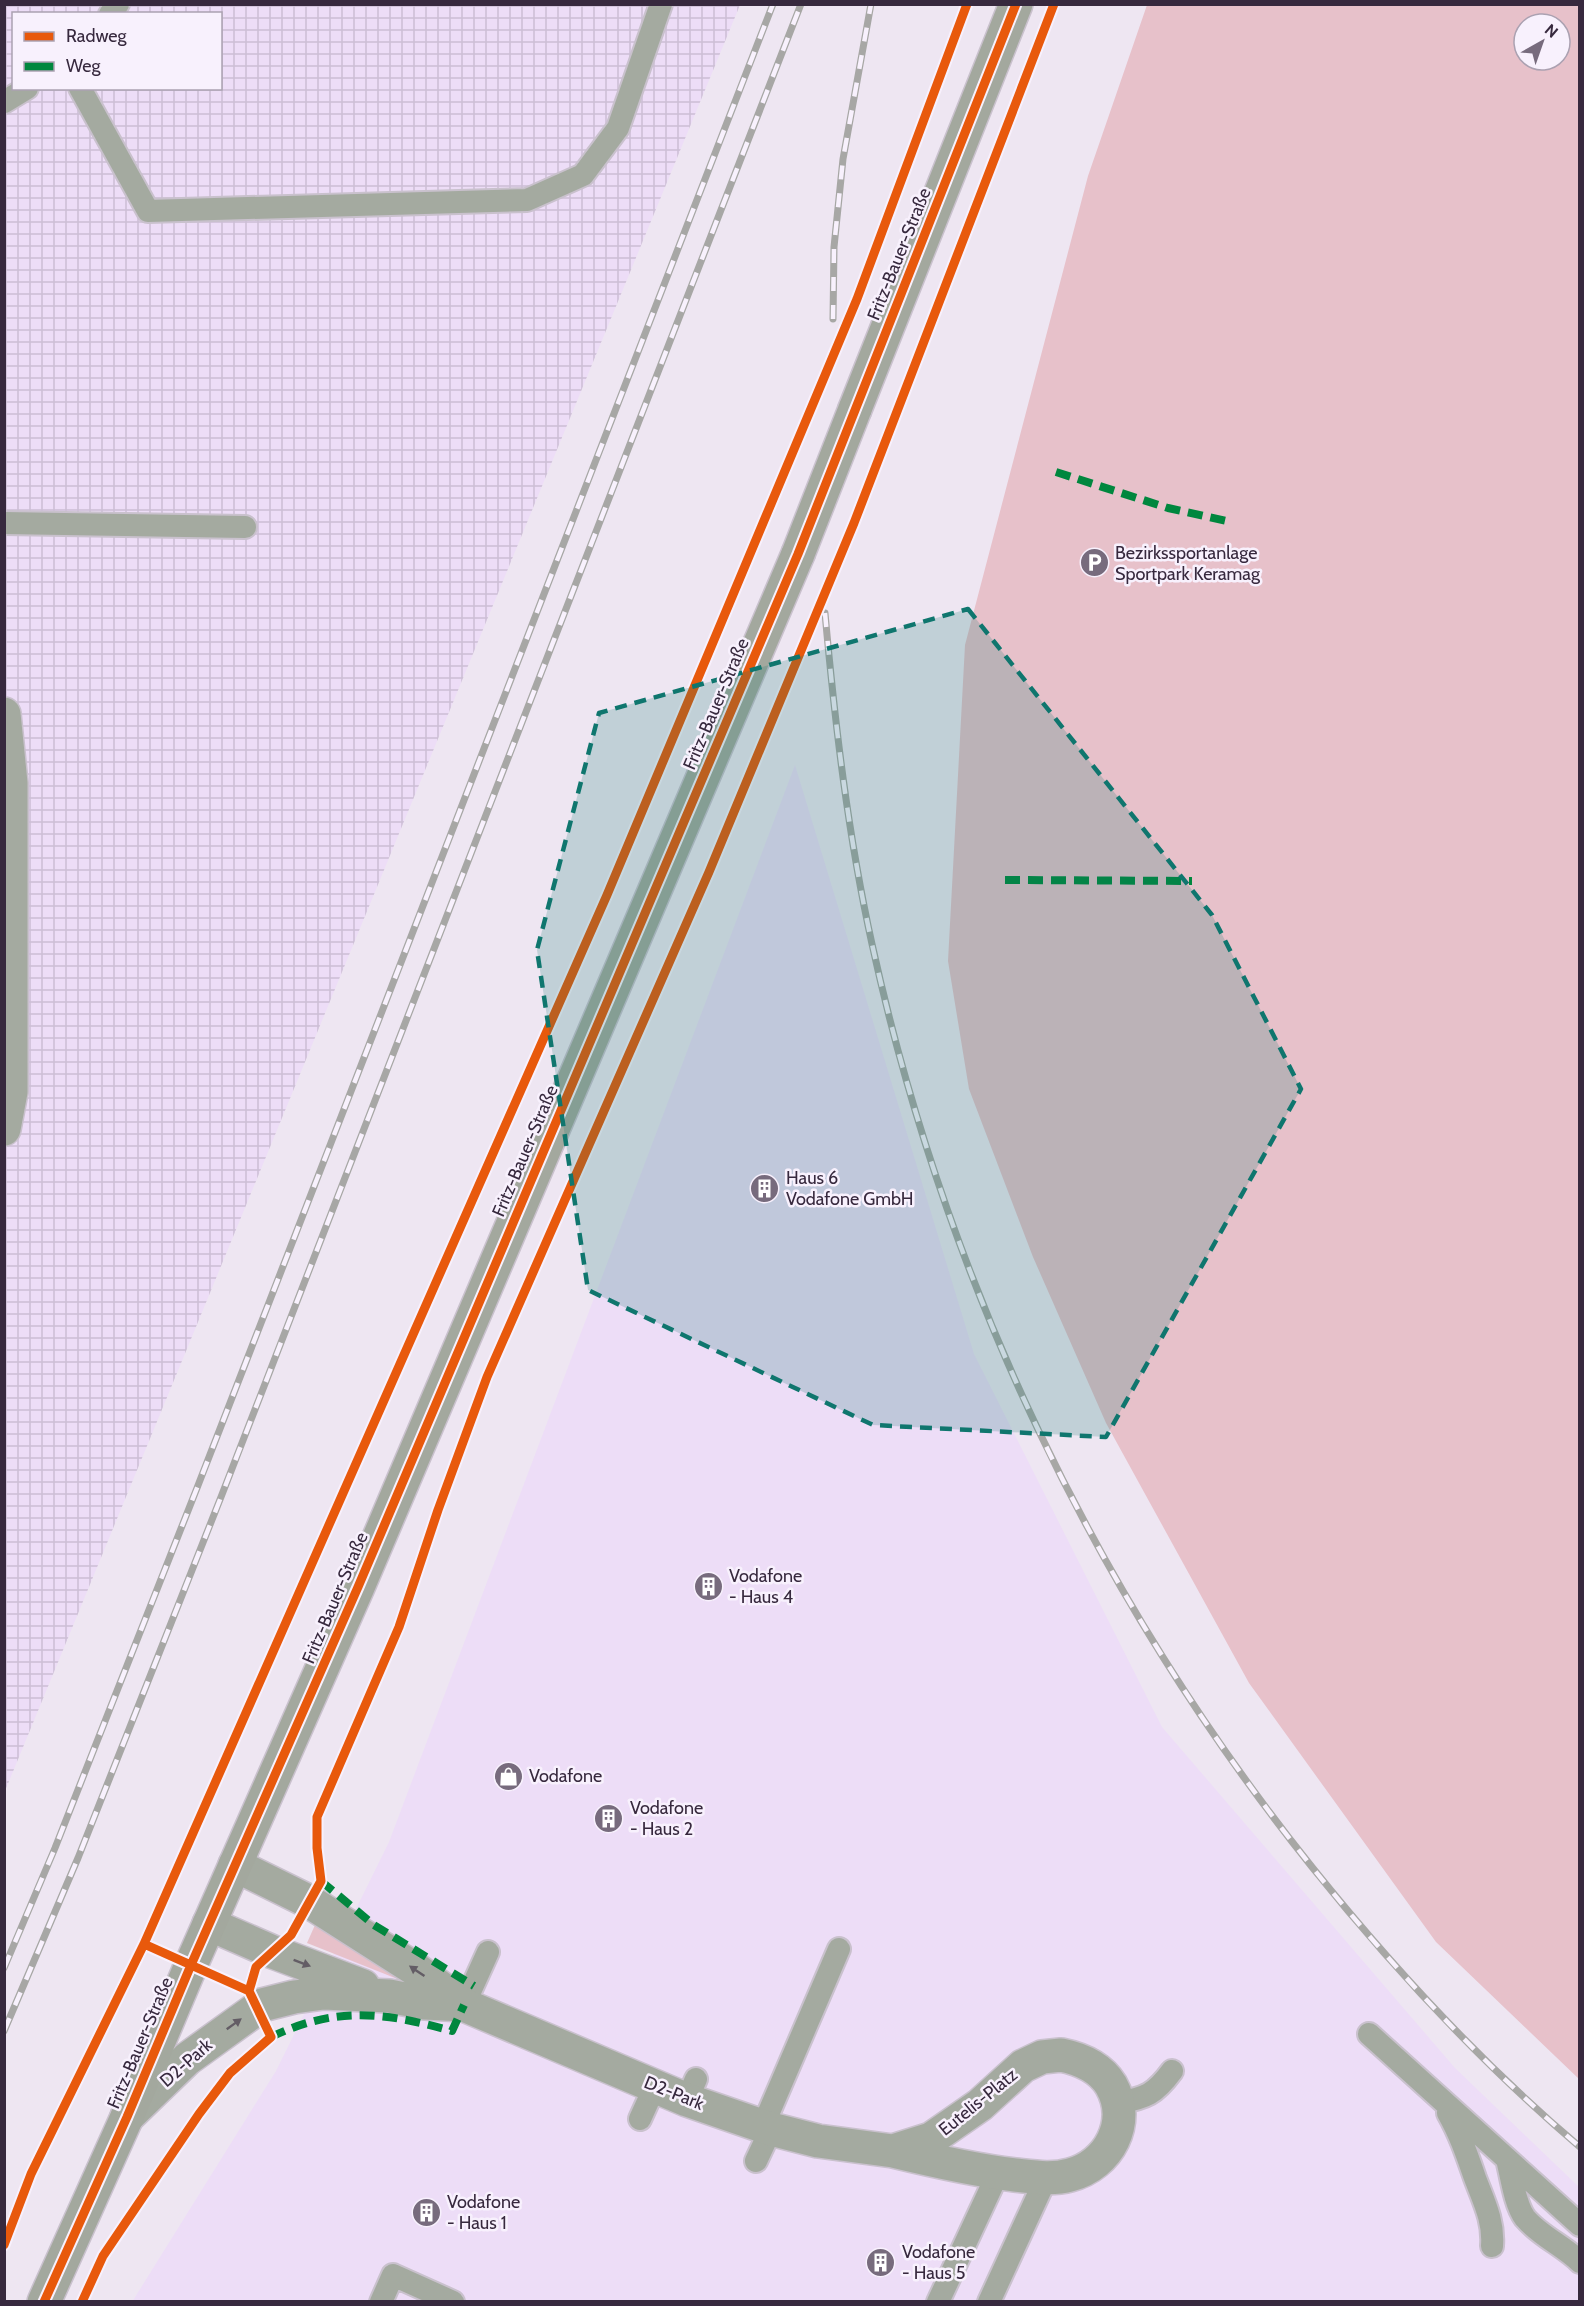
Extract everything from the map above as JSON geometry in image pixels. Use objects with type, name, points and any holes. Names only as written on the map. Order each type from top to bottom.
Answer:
[{"type":"main road","name":"Fritz-Bauer-Straße","points":[[44,2301],[127,2117],[209,1924],[358,1587],[798,554],[1016,4]]},
{"type":"street","points":[[4,714],[11,783],[11,1092],[4,1129]]},
{"type":"street","name":"D2-Park","points":[[235,1866],[310,1902],[418,1971],[464,2006],[655,2086],[691,2090],[767,2127],[818,2141],[893,2151]]},
{"type":"street","name":"D2-Park","points":[[209,1924],[273,1952],[389,1996]]},
{"type":"street","name":"D2-Park","points":[[127,2117],[187,2059],[262,2006],[294,1996],[324,1993],[389,1996],[425,2003],[464,2006]]},
{"type":"street","name":"Eutelis-Platz","points":[[1061,2055],[1080,2059],[1098,2070],[1111,2085],[1118,2103],[1119,2123],[1113,2142],[1102,2158],[1086,2170],[1068,2176],[1046,2178],[998,2173],[945,2164],[893,2151],[932,2139],[980,2105],[1023,2066],[1042,2057],[1061,2055]]},
{"type":"lane","points":[[81,90],[148,211],[527,200],[583,175],[618,128],[661,4]]},
{"type":"lane","points":[[4,102],[24,90]]},
{"type":"lane","points":[[4,524],[245,527]]},
{"type":"lane","points":[[756,2161],[767,2127],[839,1949]]},
{"type":"lane","points":[[464,2006],[488,1952]]},
{"type":"lane","points":[[1369,2034],[1580,2225]]},
{"type":"lane","points":[[1118,2103],[1137,2100],[1159,2089],[1172,2071]]},
{"type":"lane","points":[[640,2119],[655,2086]]},
{"type":"lane","points":[[1438,2096],[1460,2135],[1488,2211],[1493,2232],[1492,2246]]},
{"type":"lane","points":[[1507,2159],[1524,2217],[1554,2244],[1572,2254],[1580,2262]]},
{"type":"lane","points":[[938,2301],[998,2173]]},
{"type":"lane","points":[[988,2301],[1046,2178]]},
{"type":"lane","points":[[381,2301],[393,2275],[453,2301]]},
{"type":"highlighted area","points":[[968,609],[1212,915],[1301,1089],[1106,1437],[873,1425],[588,1290],[537,950],[599,713]]},
{"type":"shaded area","points":[[5,5],[740,5],[5,1791]]},
{"type":"shaded area","points":[[1147,5],[1579,5],[1579,2079],[1436,1942],[1249,1683],[1106,1423],[1033,1257],[969,1089],[948,961],[965,645],[1088,176]]},
{"type":"shaded area","points":[[795,765],[974,1354],[1162,1727],[1455,2068],[1579,2187],[1579,2301],[132,2302],[276,2071],[389,1842]]},
{"type":"shaded area","points":[[315,1925],[401,1975],[400,1980],[307,1943]]},
{"type":"railway","points":[[4,1968],[55,1848],[197,1488],[773,4]]},
{"type":"railway","points":[[4,2031],[78,1858],[221,1497],[801,4]]},
{"type":"railway","points":[[833,319],[834,247],[843,159],[871,4]]},
{"type":"railway","points":[[825,613],[849,821],[872,944],[903,1070],[942,1193],[987,1313],[1039,1431],[1097,1545],[1163,1656],[1234,1764],[1312,1867],[1406,1978],[1508,2082],[1580,2147]]},
{"type":"marked path","points":[[1056,472],[1168,508],[1231,522]]},
{"type":"marked path","points":[[1005,880],[1192,881]]},
{"type":"marked path","points":[[321,1881],[374,1925],[474,1986]]},
{"type":"marked path","points":[[271,2037],[317,2020],[360,2015],[382,2016],[452,2031],[464,2005]]},
{"type":"cycle path","points":[[4,2245],[31,2174],[144,1944],[607,895],[857,299],[967,4]]},
{"type":"cycle path","points":[[44,2302],[358,1587],[798,554],[1016,4]]},
{"type":"cycle path","points":[[249,1991],[256,1967],[291,1935],[321,1881],[317,1848],[317,1817],[399,1627],[438,1510],[487,1377],[709,872],[854,523],[1054,4]]},
{"type":"cycle path","points":[[82,2302],[103,2256],[199,2114],[230,2073],[271,2037],[249,1991],[144,1944]]},
{"type":"place","name":"Bezirkssportanlage Sportpark Keramag","points":[[1094,563]]},
{"type":"place","name":"Haus 6 Vodafone GmbH","points":[[765,1188]]},
{"type":"place","name":"Vodafone - Haus 4","points":[[708,1586]]},
{"type":"place","name":"Vodafone","points":[[508,1776]]},
{"type":"place","name":"Vodafone - Haus 2","points":[[609,1818]]},
{"type":"place","name":"Vodafone - Haus 1","points":[[426,2212]]},
{"type":"place","name":"Vodafone - Haus 5","points":[[881,2262]]}]
